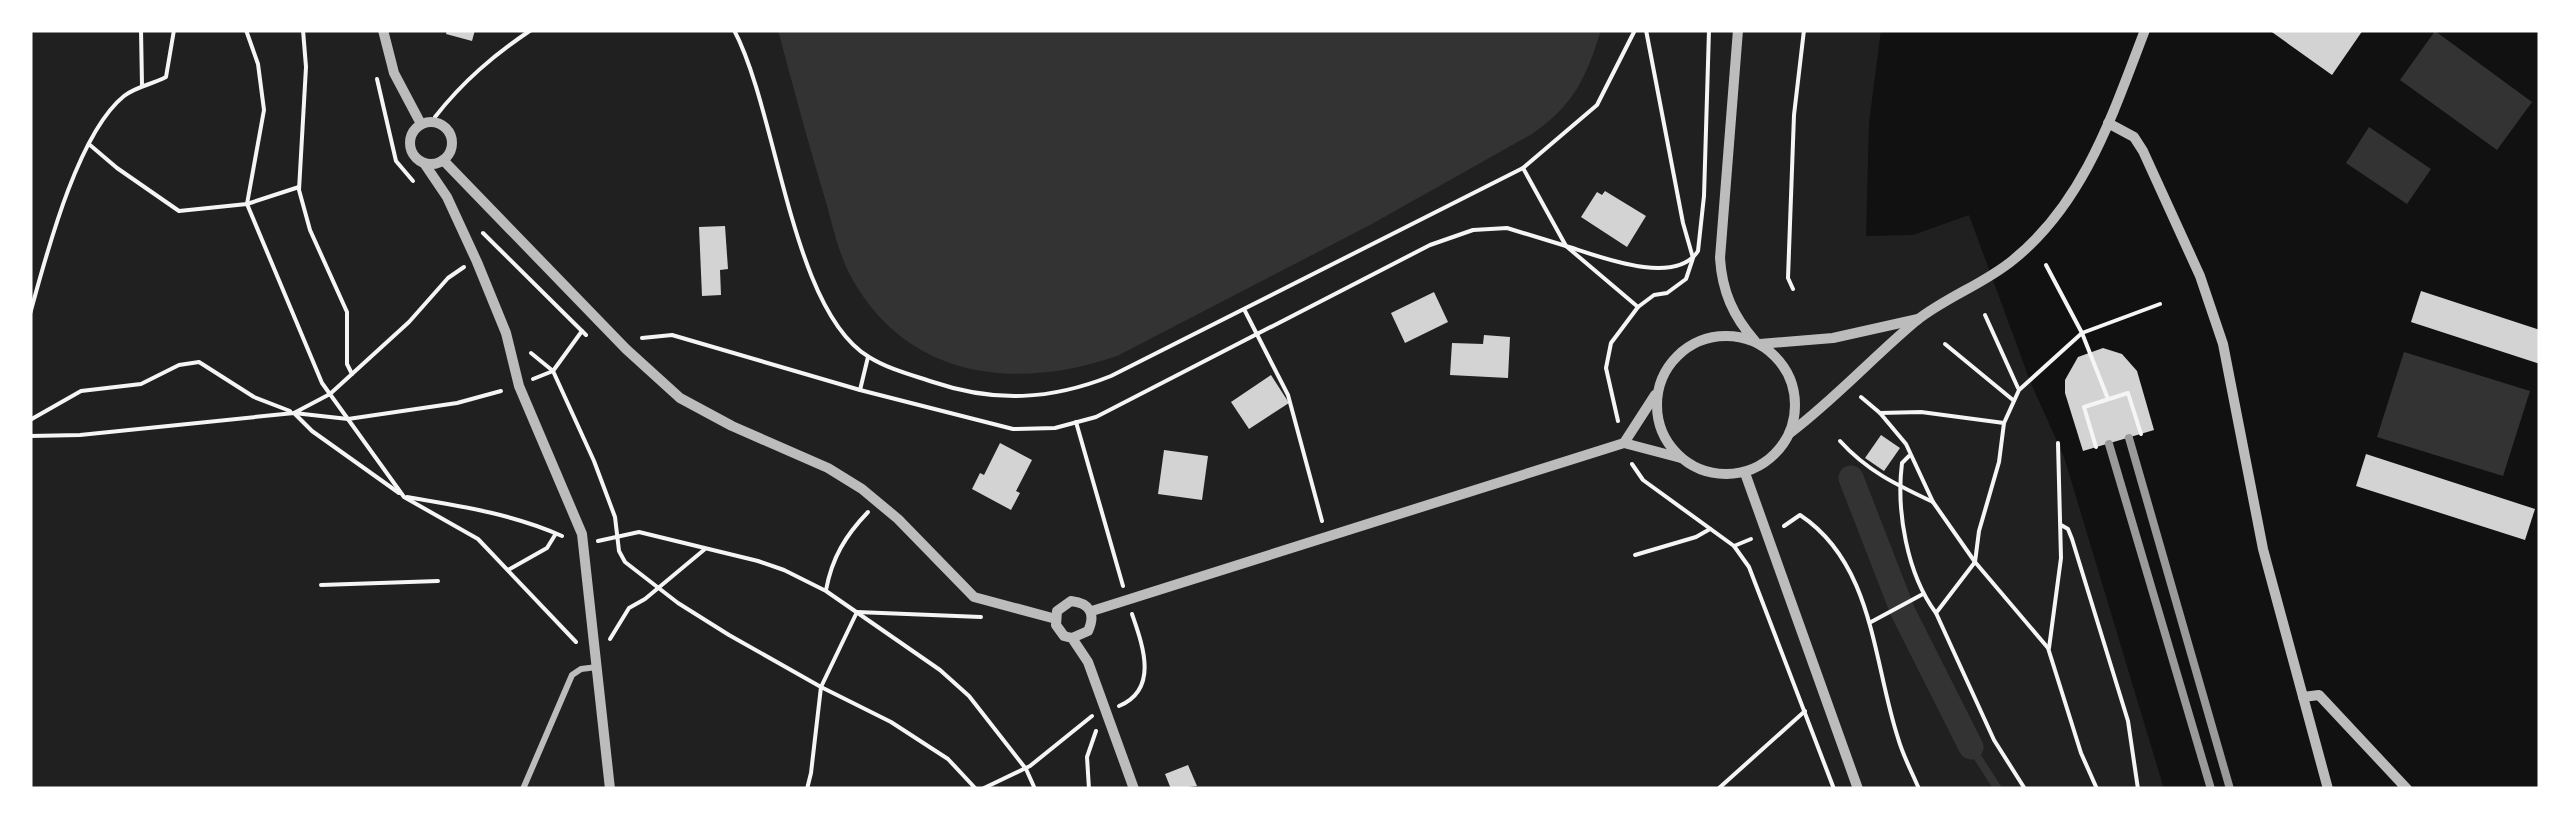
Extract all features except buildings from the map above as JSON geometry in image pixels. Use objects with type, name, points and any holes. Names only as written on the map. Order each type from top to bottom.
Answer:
[{"type":"street","points":[[383,30],[394,73],[426,123]]},
{"type":"street","points":[[1738,30],[1720,258],[1723,286],[1758,343],[1781,362],[1793,388],[1796,406],[1790,433]]},
{"type":"street","points":[[1092,611],[1624,443],[1681,458],[1710,473],[1746,473],[1774,455],[1790,433],[1919,318],[1998,271],[2061,214],[2094,156],[2145,30]]},
{"type":"street","points":[[424,163],[443,160],[450,150],[451,138],[444,126],[426,123],[413,133],[410,145],[447,197],[477,262],[506,333],[519,386],[583,539],[610,789]]},
{"type":"street","points":[[2108,123],[2134,137],[2143,151],[2200,276],[2224,344],[2264,549],[2328,789]]},
{"type":"street","points":[[443,160],[661,383],[703,412],[828,468],[878,502],[974,596],[1056,620]]},
{"type":"street","points":[[1624,443],[1659,390],[1670,364],[1694,344],[1722,336],[1758,343],[1833,338],[1919,318]]},
{"type":"street","points":[[1659,390],[1660,426],[1681,458]]},
{"type":"street","points":[[1746,473],[1858,789]]},
{"type":"street","points":[[1072,638],[1088,631],[1092,611],[1086,604],[1071,601],[1058,611],[1058,630],[1072,638],[1088,662],[1134,789]]},
{"type":"street","points":[[2303,698],[2319,694],[2407,789]]},
{"type":"lane","points":[[522,789],[572,676],[581,669],[598,667]]},
{"type":"path","points":[[142,30],[142,86]]},
{"type":"path","points":[[30,314],[46,252],[76,170],[112,107],[168,74],[174,30]]},
{"type":"path","points":[[246,30],[260,74],[264,110],[247,204],[322,383],[404,497],[482,510],[583,539],[639,532],[784,570],[826,591],[940,670],[969,696],[1026,769],[1035,789]]},
{"type":"path","points":[[303,30],[306,68],[299,187],[310,230],[348,312],[347,364],[352,374]]},
{"type":"path","points":[[426,123],[493,55],[531,30]]},
{"type":"path","points":[[734,30],[758,91],[808,270],[828,312],[846,337],[868,357],[949,388],[993,397],[1042,397],[1112,376],[1523,168],[1597,105],[1635,30]]},
{"type":"path","points":[[1618,421],[1608,382],[1611,342],[1638,307],[1686,279],[1693,258],[1646,30]]},
{"type":"path","points":[[626,349],[644,337],[672,335],[860,390],[1012,428],[1055,428],[1096,417],[1430,246],[1473,230],[1507,228],[1634,267],[1669,266],[1693,258],[1698,251],[1704,196],[1710,30]]},
{"type":"path","points":[[1793,289],[1788,278],[1794,116],[1804,30]]},
{"type":"path","points":[[90,146],[180,210],[247,204],[299,187]]},
{"type":"path","points":[[1523,168],[1566,246],[1638,307]]},
{"type":"path","points":[[294,413],[330,394],[410,322],[448,278],[477,262]]},
{"type":"path","points":[[2046,266],[2082,333],[2108,399]]},
{"type":"path","points":[[1936,613],[1975,562],[1978,531],[1999,462],[2004,423],[2019,390],[2082,333],[2160,304]]},
{"type":"path","points":[[1244,311],[1288,396],[1326,536]]},
{"type":"path","points":[[1985,316],[2019,390]]},
{"type":"path","points":[[30,436],[80,435],[294,413],[348,419],[457,404],[519,386],[553,371],[595,317]]},
{"type":"path","points":[[506,333],[553,371],[594,460],[619,537],[618,551],[626,562],[728,635],[891,722],[948,759],[979,789],[1026,769],[1089,717]]},
{"type":"path","points":[[1945,344],[2013,400]]},
{"type":"path","points":[[860,390],[868,357]]},
{"type":"path","points":[[30,420],[80,391],[141,384],[179,365],[199,362],[254,397],[294,413],[312,431],[404,497],[464,528],[576,642],[581,669]]},
{"type":"path","points":[[1846,384],[1880,413],[1906,444],[1933,502],[1975,562],[2048,648],[2081,753],[2097,789]]},
{"type":"path","points":[[2076,409],[2131,392],[2141,434]]},
{"type":"path","points":[[2084,407],[2096,448]]},
{"type":"path","points":[[1880,413],[1921,412],[2004,423]]},
{"type":"path","points":[[1076,422],[1142,646],[1145,674],[1136,696],[1104,710]]},
{"type":"path","points":[[1840,441],[1858,461],[1933,502]]},
{"type":"path","points":[[2048,648],[2059,590],[2058,444]]},
{"type":"path","points":[[1910,456],[1902,463],[1899,486],[1905,530],[1923,594],[1975,693],[1994,740],[2025,789]]},
{"type":"path","points":[[1631,462],[1643,480],[1734,546],[1754,575],[1834,789]]},
{"type":"path","points":[[826,591],[844,539],[878,502]]},
{"type":"path","points":[[1784,526],[1800,515],[1825,536],[1859,591],[1871,622],[1898,738],[1918,789]]},
{"type":"path","points":[[2061,526],[2068,529],[2072,539],[2123,704],[2136,758],[2138,789]]},
{"type":"path","points":[[1635,555],[1710,529]]},
{"type":"path","points":[[508,570],[548,548],[556,533]]},
{"type":"path","points":[[1734,546],[1751,539]]},
{"type":"path","points":[[596,642],[613,637],[629,608],[705,549]]},
{"type":"path","points":[[321,584],[438,581]]},
{"type":"path","points":[[1871,622],[1923,594]]},
{"type":"path","points":[[807,789],[821,687],[856,612]]},
{"type":"path","points":[[856,612],[953,614]]},
{"type":"path","points":[[1718,789],[1805,711]]},
{"type":"path","points":[[1090,789],[1090,741],[1096,730],[1109,724]]},
{"type":"shaded area","points":[[30,30],[1881,30],[1869,123],[1866,236],[1913,235],[1969,215],[2030,381],[2064,457],[2164,789],[30,789]]},
{"type":"shaded area","points":[[778,30],[1601,30],[1577,89],[1532,134],[1370,225],[1117,356],[1038,373],[1000,373],[964,367],[930,354],[898,334],[871,307],[841,253]]},
{"type":"shaded area","points":[[2435,31],[2532,102],[2497,150],[2400,80]]},
{"type":"shaded area","points":[[2369,127],[2431,169],[2407,204],[2346,163]]},
{"type":"shaded area","points":[[2404,352],[2530,391],[2503,476],[2377,437]]},
{"type":"waterway","points":[[1851,478],[1903,612],[1971,747]]},
{"type":"waterway","points":[[1971,747],[1998,789]]},
{"type":"railway","points":[[2129,438],[2230,789]]},
{"type":"railway","points":[[2109,444],[2211,789]]}]
